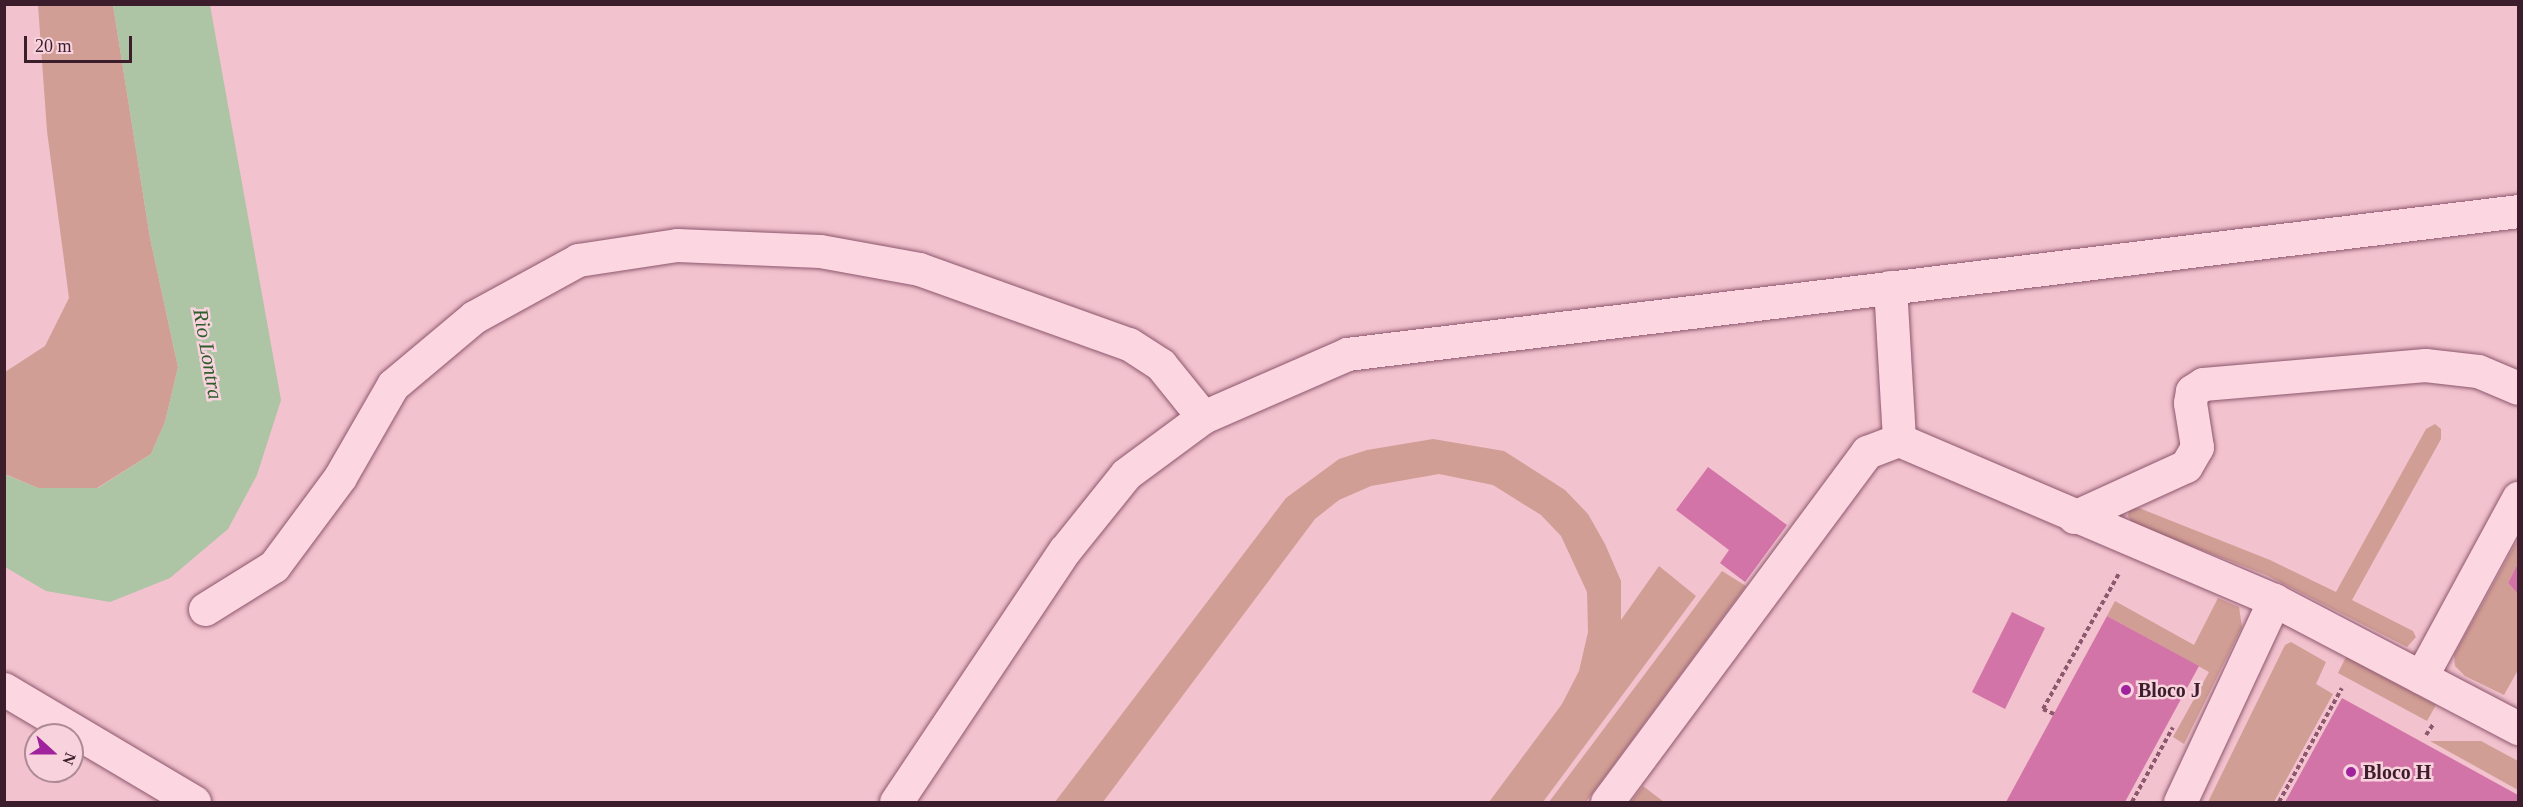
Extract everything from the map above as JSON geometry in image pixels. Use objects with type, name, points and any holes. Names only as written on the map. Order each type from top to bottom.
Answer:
[{"type":"street","points":[[896,802],[1072,542],[1126,474],[1203,417],[1347,354],[2518,211]]},
{"type":"street","points":[[205,609],[274,566],[340,477],[393,385],[474,317],[578,260],[677,245],[820,251],[919,269],[1129,344],[1161,365],[1203,417]]},
{"type":"street","points":[[1890,287],[1899,440]]},
{"type":"street","points":[[2073,517],[2186,466],[2197,447],[2190,403],[2192,391],[2203,384],[2425,364],[2478,371],[2518,388]]},
{"type":"street","points":[[1607,802],[1867,452],[1899,440],[2073,517],[2274,600],[2518,728]]},
{"type":"street","points":[[2421,677],[2518,498]]},
{"type":"street","points":[[2180,802],[2274,600]]},
{"type":"street","points":[[4,689],[194,802]]},
{"type":"path","points":[[2054,714],[2043,709],[2136,543]]},
{"type":"path","points":[[2279,802],[2342,688]]},
{"type":"path","points":[[2132,802],[2175,724]]},
{"type":"shaded area","points":[[38,5],[113,5],[150,238],[178,367],[165,422],[151,454],[97,488],[38,488],[5,474],[5,372],[45,346],[69,298],[47,131]]},
{"type":"shaded area","points":[[2435,424],[2441,429],[2441,439],[2352,600],[2413,631],[2416,637],[2407,647],[2266,575],[2132,523],[2128,516],[2129,509],[2139,508],[2270,560],[2336,592],[2426,429]]},
{"type":"shaded area","points":[[1433,439],[1504,451],[1565,490],[1588,514],[1605,544],[1621,581],[1621,620],[1659,566],[1696,596],[1543,802],[1489,802],[1562,704],[1579,671],[1588,632],[1587,592],[1561,536],[1541,515],[1493,485],[1439,474],[1371,486],[1339,500],[1315,519],[1103,802],[1055,802],[1286,498],[1339,459],[1367,450]]},
{"type":"shaded area","points":[[2518,539],[2518,563],[2508,583],[2518,594],[2518,670],[2504,695],[2465,676],[2455,666],[2454,655]]},
{"type":"shaded area","points":[[1722,571],[1746,586],[1586,802],[1549,802]]},
{"type":"shaded area","points":[[2218,598],[2239,607],[2242,627],[2184,744],[2173,737],[2209,672],[2107,616],[2115,601],[2194,645]]},
{"type":"shaded area","points":[[2291,642],[2326,662],[2316,684],[2333,694],[2274,802],[2208,802],[2285,645]]},
{"type":"shaded area","points":[[2346,657],[2436,705],[2427,721],[2338,673]]},
{"type":"shaded area","points":[[2430,741],[2481,741],[2518,761],[2518,790]]},
{"type":"shaded area","points":[[1643,786],[1664,802],[1631,802]]},
{"type":"water","name":"Rio Lontra","points":[[113,5],[210,5],[281,400],[257,475],[228,529],[170,578],[110,602],[46,591],[5,567],[4,474],[38,488],[98,488],[151,454],[165,422],[178,367],[150,238]]},
{"type":"building","points":[[1708,467],[1787,525],[1745,582],[1720,563],[1729,550],[1676,510]]},
{"type":"building","points":[[2518,563],[2518,594],[2508,583]]},
{"type":"building","points":[[2012,612],[2045,628],[2005,709],[1972,692]]},
{"type":"building","name":"Bloco J","points":[[2107,616],[2199,666],[2125,802],[2006,802]]},
{"type":"building","name":"Bloco H","points":[[2342,698],[2518,795],[2518,802],[2285,802]]},
{"type":"place","name":"Bloco J","points":[[2126,690]]},
{"type":"place","name":"Bloco H","points":[[2351,772]]}]
